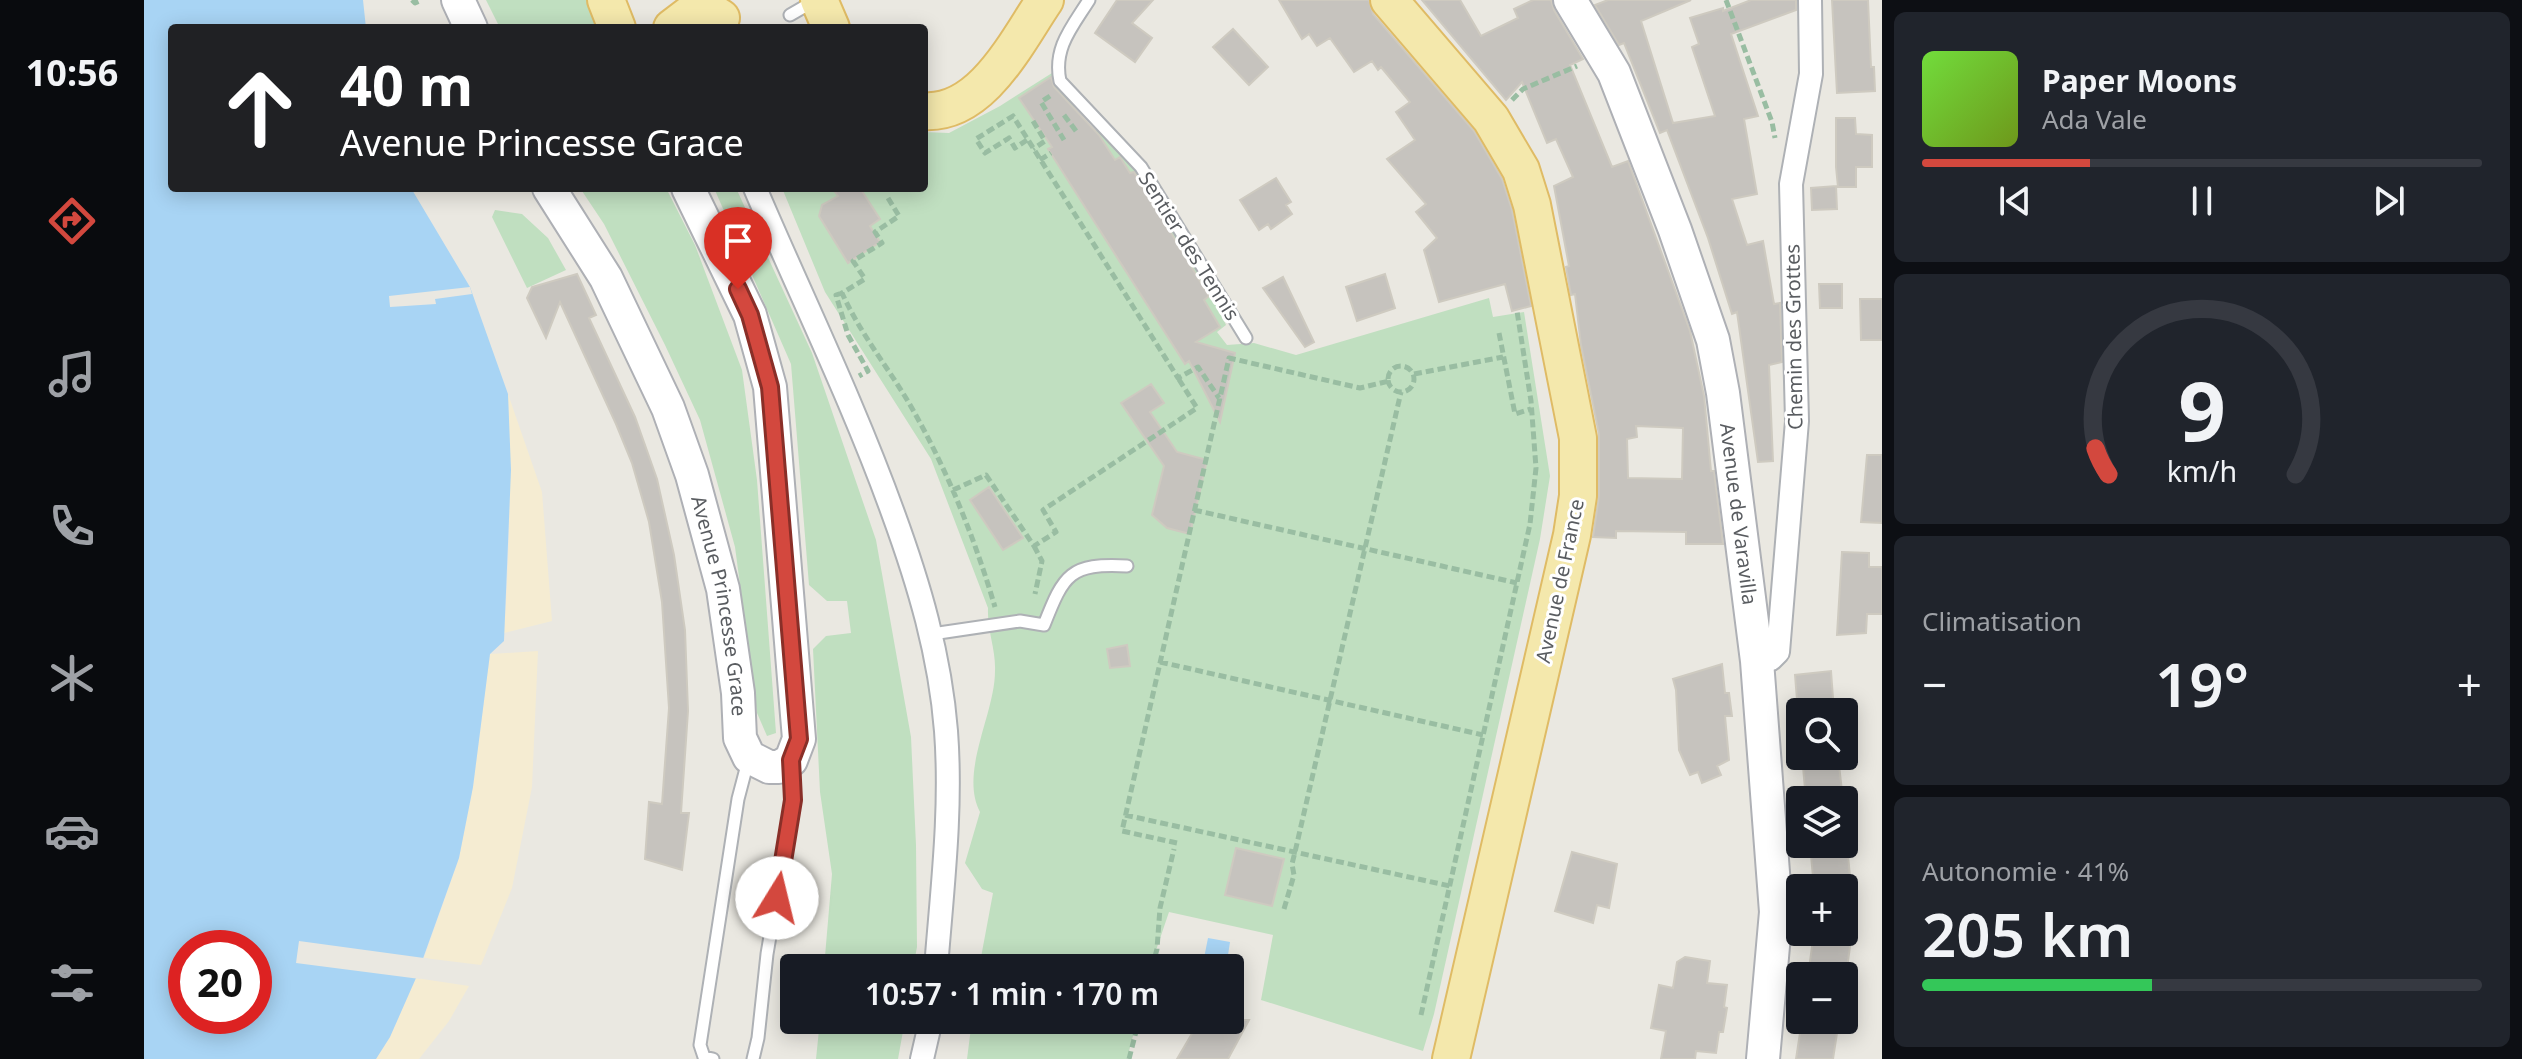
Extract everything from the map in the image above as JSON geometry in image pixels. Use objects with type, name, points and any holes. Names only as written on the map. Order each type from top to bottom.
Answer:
[{"type":"main road","points":[[928,111],[946,110],[976,94],[991,79],[1045,0]]},
{"type":"main road","name":"Avenue de France","points":[[1389,0],[1491,119],[1521,170],[1532,205],[1578,438],[1580,468],[1572,535],[1451,1059]]},
{"type":"main road","points":[[808,5],[827,24]]},
{"type":"main road","points":[[679,17],[697,9],[719,15]]},
{"type":"street","points":[[458,0],[469,24]]},
{"type":"street","name":"Avenue de Varavilla","points":[[1570,0],[1614,73],[1670,215],[1713,340],[1723,393],[1757,661],[1776,912],[1763,1059]]},
{"type":"street","name":"Chemin des Grottes","points":[[1757,661],[1771,659],[1778,652],[1797,421],[1791,184],[1811,74],[1810,0]]},
{"type":"street","name":"Avenue Princesse Grace","points":[[552,192],[606,278],[668,408],[692,475],[723,589],[738,693],[740,738],[749,757]]},
{"type":"street","points":[[690,192],[750,315],[770,387],[799,739],[791,760],[779,767],[769,767],[749,757]]},
{"type":"street","points":[[757,192],[844,385],[917,579],[932,634],[946,731],[947,790],[937,954]]},
{"type":"street","points":[[922,1059],[928,1034]]},
{"type":"lane","name":"Sentier des Tennis","points":[[1089,0],[1058,53],[1060,81],[1141,167],[1246,338]]},
{"type":"lane","points":[[932,634],[1020,621],[1044,625],[1057,590],[1074,571],[1100,565],[1127,566]]},
{"type":"lane","points":[[713,1059],[704,1057],[700,1045],[740,788],[749,757]]},
{"type":"lane","points":[[753,1059],[793,800],[791,760]]},
{"type":"path","points":[[412,0],[415,3],[422,0]]},
{"type":"path","points":[[1726,0],[1772,122],[1774,138],[1796,151]]},
{"type":"path","points":[[1491,119],[1523,89],[1603,54]]},
{"type":"path","points":[[1050,96],[1041,102],[1064,140]]},
{"type":"path","points":[[1027,140],[1015,148],[1009,138],[985,153],[976,139],[1013,116],[1197,408],[1043,510],[1056,532],[1034,546]]},
{"type":"path","points":[[1033,121],[1045,141],[1033,149]]},
{"type":"path","points":[[1040,160],[1051,153]]},
{"type":"path","points":[[848,335],[836,295],[865,279],[853,261],[882,243],[875,232],[899,216],[888,198]]},
{"type":"path","points":[[842,293],[856,323],[907,399],[938,454],[983,566],[996,612]]},
{"type":"path","points":[[1421,1015],[1530,524],[1536,468],[1532,409],[1517,311]]},
{"type":"path","points":[[1499,333],[1515,414],[1532,409]]},
{"type":"path","points":[[1414,374],[1503,357]]},
{"type":"path","points":[[1156,954],[1160,908],[1176,846],[1122,831],[1229,358],[1360,388],[1389,381]]},
{"type":"path","points":[[1178,378],[1198,367],[1219,399]]},
{"type":"path","points":[[1396,367],[1408,367],[1414,374],[1412,387],[1401,392],[1393,389],[1389,381],[1390,373],[1396,367]]},
{"type":"path","points":[[1284,909],[1401,392]]},
{"type":"path","points":[[953,490],[986,475],[1042,561],[1033,604]]},
{"type":"path","points":[[1194,510],[1517,583]]},
{"type":"path","points":[[1160,662],[1483,735]]},
{"type":"path","points":[[1125,815],[1450,886]]},
{"type":"path","points":[[1129,1059],[1135,1034]]},
{"type":"green space","points":[[486,0],[587,0],[596,24],[498,24]]},
{"type":"green space","points":[[1052,73],[1091,133],[1100,129],[1112,147],[1138,170],[1200,268],[1226,325],[1217,332],[1227,345],[1254,343],[1296,355],[1489,298],[1493,317],[1524,312],[1550,476],[1540,539],[1434,1014],[1423,1051],[1261,1000],[1273,935],[1169,912],[1155,954],[982,954],[993,893],[982,889],[965,863],[980,812],[973,779],[993,688],[995,663],[988,608],[931,459],[825,292],[784,192],[928,192],[928,132],[949,133]]},
{"type":"green space","points":[[583,192],[668,192],[695,245],[742,370],[757,480],[776,733],[767,736],[757,713],[735,547],[700,420],[604,224]]},
{"type":"green space","points":[[716,192],[738,192],[812,353],[876,540],[911,737],[916,845],[916,954],[825,954],[832,874],[820,792],[813,649],[826,636],[851,633],[847,601],[827,601],[809,585],[791,364]]},
{"type":"green space","points":[[495,210],[522,214],[548,238],[566,270],[527,288],[492,217]]},
{"type":"green space","points":[[819,1034],[902,1034],[898,1059],[816,1059]]},
{"type":"green space","points":[[970,1034],[1133,1034],[1127,1059],[967,1059]]},
{"type":"sand","points":[[508,394],[542,492],[552,621],[504,633],[509,514]]},
{"type":"sand","points":[[538,651],[532,787],[512,888],[481,965],[424,958],[459,858],[473,787],[490,654]]},
{"type":"sand","points":[[416,978],[469,986],[449,1021],[419,1059],[376,1059],[390,1037]]},
{"type":"water","points":[[144,0],[363,0],[366,24],[168,24],[168,192],[413,192],[470,287],[508,394],[511,470],[504,641],[490,654],[473,787],[459,858],[416,978],[390,1037],[376,1059],[144,1059]]},
{"type":"water","points":[[1208,938],[1230,942],[1228,954],[1205,954]]},
{"type":"pier","points":[[470,287],[472,294],[435,299],[436,304],[390,307],[389,296]]},
{"type":"pier","points":[[299,941],[428,958],[420,979],[296,963]]},
{"type":"building","points":[[1117,0],[1153,0],[1132,23],[1152,38],[1135,62],[1095,33]]},
{"type":"building","points":[[1279,0],[1369,0],[1373,14],[1474,131],[1502,179],[1512,210],[1531,306],[1512,311],[1505,284],[1439,302],[1424,250],[1437,238],[1416,212],[1426,204],[1387,159],[1415,140],[1396,112],[1410,102],[1381,67],[1378,70],[1372,61],[1354,72],[1330,38],[1317,46],[1309,34],[1302,39]]},
{"type":"building","points":[[1422,0],[1460,0],[1481,36],[1518,18],[1514,9],[1533,0],[1551,0],[1583,59],[1570,65],[1612,167],[1628,161],[1690,331],[1704,396],[1711,471],[1714,471],[1723,544],[1686,544],[1686,532],[1616,531],[1616,538],[1593,537],[1599,496],[1599,434],[1581,345],[1575,294],[1571,295],[1566,267],[1569,266],[1554,186],[1573,177],[1556,139],[1547,143],[1522,82],[1506,100]],"holes":[[[1636,426],[1683,428],[1682,479],[1628,478],[1627,439],[1637,437]]]},
{"type":"building","points":[[1608,0],[1691,0],[1641,21],[1673,123],[1715,116],[1692,47],[1699,44],[1690,18],[1723,8],[1723,11],[1751,0],[1796,0],[1796,10],[1731,34],[1758,116],[1744,119],[1757,194],[1732,199],[1747,245],[1763,241],[1774,304],[1780,303],[1782,362],[1769,365],[1773,461],[1758,462],[1737,312],[1732,314],[1708,238],[1667,130],[1660,133],[1624,43],[1619,45],[1595,5]]},
{"type":"building","points":[[1832,0],[1868,0],[1875,91],[1837,93]]},
{"type":"building","points":[[1233,29],[1268,67],[1249,85],[1213,47]]},
{"type":"building","points":[[1051,77],[1054,87],[1099,135],[1115,160],[1120,157],[1130,173],[1134,172],[1209,296],[1204,300],[1220,327],[1196,342],[1235,353],[1220,422],[1189,361],[1185,364],[1019,98]]},
{"type":"building","points":[[1836,118],[1855,118],[1856,134],[1872,135],[1872,167],[1856,167],[1856,187],[1838,187]]},
{"type":"building","points":[[1276,178],[1291,202],[1286,205],[1292,214],[1271,229],[1268,224],[1259,230],[1240,200]]},
{"type":"building","points":[[1836,186],[1837,209],[1812,210],[1811,188]]},
{"type":"building","points":[[835,192],[863,192],[880,219],[870,226],[880,242],[848,263],[819,216],[822,205],[838,196]]},
{"type":"building","points":[[577,274],[596,315],[589,318],[635,417],[657,479],[674,555],[685,630],[688,711],[681,813],[689,813],[682,870],[645,859],[649,802],[662,804],[669,708],[662,602],[649,522],[632,463],[560,302],[546,338],[527,298],[532,287]]},
{"type":"building","points":[[1385,274],[1395,308],[1357,321],[1346,287]]},
{"type":"building","points":[[1283,277],[1314,342],[1305,347],[1263,288]]},
{"type":"building","points":[[1819,284],[1842,284],[1842,308],[1820,308]]},
{"type":"building","points":[[1860,299],[1882,299],[1882,340],[1861,340]]},
{"type":"building","points":[[1151,384],[1164,403],[1150,412],[1177,452],[1207,460],[1190,534],[1167,528],[1152,515],[1164,466],[1121,403]]},
{"type":"building","points":[[1867,455],[1882,455],[1882,523],[1861,522]]},
{"type":"building","points":[[989,487],[1023,538],[1003,550],[970,500]]},
{"type":"building","points":[[1842,552],[1869,553],[1869,567],[1882,567],[1882,614],[1867,614],[1866,633],[1837,635]]},
{"type":"building","points":[[1127,645],[1130,666],[1110,668],[1107,649]]},
{"type":"building","points":[[1722,664],[1725,693],[1729,693],[1732,716],[1725,716],[1729,760],[1717,766],[1721,775],[1702,783],[1698,772],[1690,775],[1679,750],[1673,679]]},
{"type":"building","points":[[1831,671],[1833,698],[1797,698],[1795,675]]},
{"type":"building","points":[[1803,770],[1840,770],[1841,786],[1805,786]]},
{"type":"building","points":[[1236,848],[1284,859],[1272,906],[1225,895]]},
{"type":"building","points":[[1572,852],[1617,864],[1609,908],[1597,905],[1593,923],[1555,911]]},
{"type":"building","points":[[1811,858],[1848,858],[1850,874],[1813,874]]},
{"type":"building","points":[[1812,946],[1850,946],[1848,962],[1810,962]]},
{"type":"building","points":[[1685,957],[1710,961],[1707,983],[1727,985],[1723,1032],[1719,1032],[1716,1053],[1696,1051],[1695,1059],[1661,1059],[1666,1031],[1651,1028],[1659,985],[1673,988],[1677,962]]},
{"type":"building","points":[[1192,1034],[1241,1034],[1228,1059],[1177,1059]]},
{"type":"building","points":[[1800,1034],[1837,1034],[1833,1059],[1796,1059]]},
{"type":"route","points":[[738,289],[750,315],[770,387],[799,739],[791,760],[793,800],[777,898]]}]
